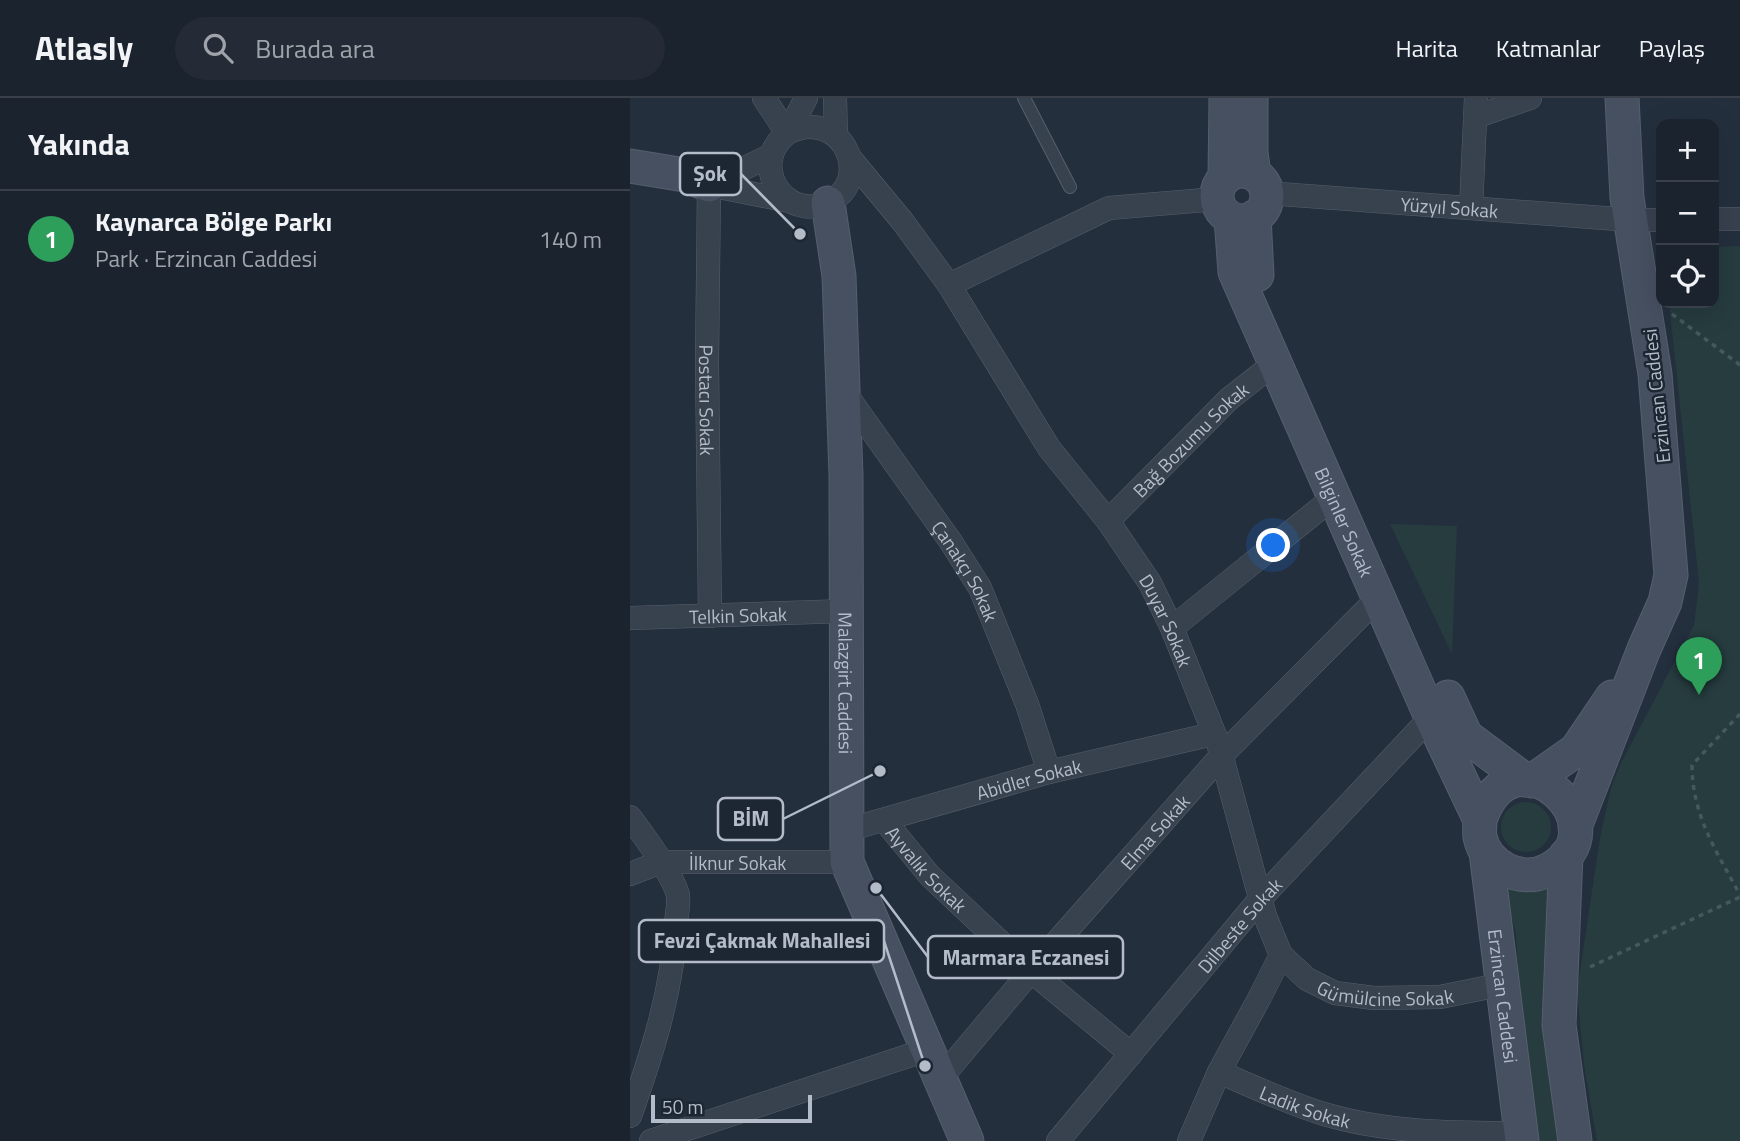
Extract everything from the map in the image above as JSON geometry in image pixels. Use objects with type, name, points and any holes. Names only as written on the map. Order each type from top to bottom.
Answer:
[{"type":"street","points":[[764,98],[787,133]]},
{"type":"street","points":[[789,201],[779,192],[773,181],[770,168],[772,155],[806,98]]},
{"type":"street","points":[[835,98],[836,135]]},
{"type":"street","name":"Bilginler Sokak","points":[[1226,98],[1241,197],[1257,274],[1466,736],[1528,780]]},
{"type":"street","name":"Bilginler Sokak","points":[[1251,98],[1251,153],[1241,197],[1235,272],[1483,836]]},
{"type":"street","points":[[1471,208],[1475,107],[1530,98]]},
{"type":"street","name":"Erzincan Caddesi","points":[[1570,841],[1644,649],[1665,602],[1672,565],[1655,374],[1644,292],[1646,220],[1625,177],[1622,98]]},
{"type":"street","points":[[630,166],[685,175],[709,185],[802,206],[828,203],[839,195],[851,172],[850,158],[845,146],[836,135],[825,128],[799,127],[787,133]]},
{"type":"street","points":[[709,185],[772,155]]},
{"type":"street","name":"Duyar Sokak","points":[[850,158],[903,222],[949,285],[1049,448],[1108,521],[1150,583],[1172,628],[1221,756],[1260,899],[1281,954]]},
{"type":"street","name":"Postacı Sokak","points":[[709,185],[710,616]]},
{"type":"street","name":"Yüzyıl Sokak","points":[[949,285],[1110,208],[1241,197],[1646,220]]},
{"type":"street","name":"Malazgirt Caddesi","points":[[828,203],[839,276],[843,390],[847,846],[967,1141]]},
{"type":"street","points":[[1719,219],[1740,219]]},
{"type":"street","name":"Bağ Bozumu Sokak","points":[[1108,521],[1229,399],[1275,363]]},
{"type":"street","name":"Çanakçı Sokak","points":[[843,390],[981,588],[1027,704],[1049,772]]},
{"type":"street","points":[[1172,628],[1334,497]]},
{"type":"street","name":"Elma Sokak","points":[[935,1063],[1031,971],[1221,756],[1378,597]]},
{"type":"street","name":"Telkin Sokak","points":[[630,618],[846,611]]},
{"type":"street","name":"Erzincan Caddesi","points":[[1528,780],[1576,750],[1644,649]]},
{"type":"street","name":"Dilbeste Sokak","points":[[1058,1141],[1260,899],[1432,717]]},
{"type":"street","name":"Abidler Sokak","points":[[847,846],[884,820],[1049,772],[1213,734]]},
{"type":"street","name":"Erzincan Caddesi","points":[[1521,1137],[1504,984],[1483,836],[1485,805],[1495,792],[1509,783],[1528,780],[1541,782],[1555,789],[1572,812],[1559,981],[1559,1025],[1575,1141]]},
{"type":"street","points":[[630,817],[661,862],[678,896],[675,951],[667,992],[646,1073],[630,1116]]},
{"type":"street","name":"Ayvalık Sokak","points":[[884,820],[930,877],[1031,971],[1131,1054]]},
{"type":"street","points":[[1483,836],[1497,864],[1511,872],[1528,875],[1549,869],[1570,841]]},
{"type":"street","name":"İlknur Sokak","points":[[630,874],[661,862],[847,846]]},
{"type":"street","points":[[1189,1141],[1219,1072],[1261,997],[1281,954]]},
{"type":"street","name":"Gümülcine Sokak","points":[[1281,954],[1307,979],[1335,993],[1374,998],[1440,997],[1504,984]]},
{"type":"street","points":[[652,1141],[935,1063]]},
{"type":"street","name":"Ladik Sokak","points":[[1219,1072],[1272,1096],[1325,1114],[1375,1126],[1521,1137]]},
{"type":"lane","points":[[1024,98],[1070,187]]},
{"type":"path","points":[[1644,292],[1740,365]]},
{"type":"path","points":[[1559,981],[1740,896],[1704,828],[1692,790],[1692,765],[1740,714]]},
{"type":"green space","points":[[1740,246],[1740,1141],[1597,1141],[1584,1065],[1577,991],[1600,838],[1611,788],[1620,765],[1694,625],[1699,583],[1670,308],[1719,308],[1719,247]]},
{"type":"green space","points":[[1390,524],[1457,526],[1452,654]]},
{"type":"green space","points":[[1526,802],[1544,809],[1551,827],[1544,845],[1526,852],[1508,845],[1501,827],[1508,809]]},
{"type":"green space","points":[[1554,877],[1563,1141],[1533,1141],[1522,1052],[1516,934],[1503,881]]},
{"type":"place","name":"Şok","points":[[800,234]]},
{"type":"place","name":"Kaynarca Bölge Parkı","points":[[1699,695]]},
{"type":"place","name":"BİM","points":[[880,771]]},
{"type":"place","name":"Marmara Eczanesi","points":[[876,888]]},
{"type":"place","name":"Fevzi Çakmak Mahallesi","points":[[925,1066]]}]
